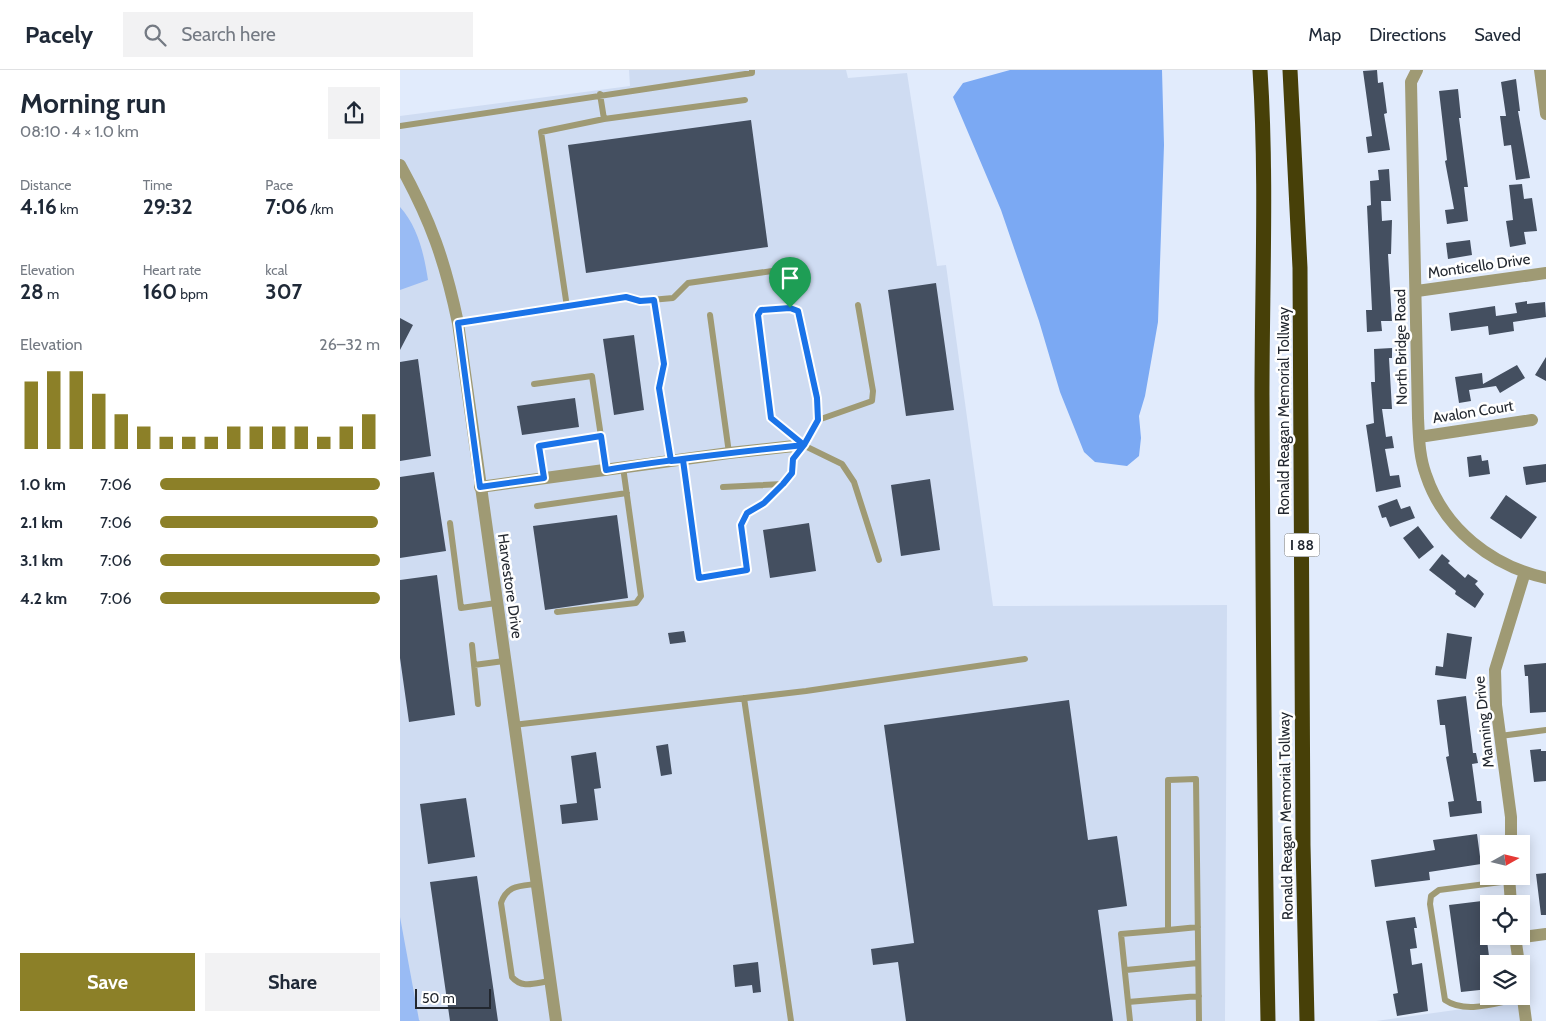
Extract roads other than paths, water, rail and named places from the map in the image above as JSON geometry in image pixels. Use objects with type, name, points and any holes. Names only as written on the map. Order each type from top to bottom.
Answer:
[{"type":"highway","name":"Ronald Reagan Memorial Tollway","points":[[1260,70],[1264,135],[1262,411],[1264,836],[1268,1021]]},
{"type":"highway","name":"Ronald Reagan Memorial Tollway","points":[[1290,70],[1300,268],[1303,844],[1307,1021]]},
{"type":"street","points":[[1540,70],[1546,114]]},
{"type":"street","name":"North Bridge Road","points":[[1415,72],[1411,82],[1419,437],[1426,475],[1438,503],[1453,524],[1470,540],[1503,564],[1546,578]]},
{"type":"street","name":"Harvestore Drive","points":[[400,165],[432,227],[450,284],[458,323],[556,1021]]},
{"type":"street","name":"Monticello Drive","points":[[1417,290],[1546,273]]},
{"type":"street","name":"Avalon Court","points":[[1419,437],[1532,420]]},
{"type":"street","points":[[480,487],[729,452],[804,445]]},
{"type":"street","name":"Manning Drive","points":[[1511,835],[1509,793],[1494,688],[1495,670],[1525,572]]},
{"type":"street","points":[[1530,936],[1546,934]]},
{"type":"street","points":[[1524,1005],[1526,1021]]},
{"type":"lane","points":[[400,126],[600,94],[752,73],[752,70]]},
{"type":"lane","points":[[600,94],[604,119]]},
{"type":"lane","points":[[567,307],[541,132],[604,119],[745,100]]},
{"type":"lane","points":[[458,323],[626,297],[640,301],[673,298],[688,283],[779,270]]},
{"type":"lane","points":[[654,300],[664,364],[659,388],[677,460],[699,578],[747,570],[741,525],[747,513],[764,503],[792,473],[793,459],[804,445],[818,420],[817,398],[798,311],[790,308],[761,310],[758,315],[771,418],[804,445],[842,464],[854,482],[879,560]]},
{"type":"lane","points":[[818,420],[872,401],[873,391],[858,306]]},
{"type":"lane","points":[[710,315],[729,452]]},
{"type":"lane","points":[[534,384],[592,376],[606,470]]},
{"type":"lane","points":[[544,478],[539,446],[601,436]]},
{"type":"lane","points":[[557,612],[636,602],[641,596],[623,467]]},
{"type":"lane","points":[[723,487],[783,484]]},
{"type":"lane","points":[[537,506],[627,493]]},
{"type":"lane","points":[[450,523],[461,608],[496,603]]},
{"type":"lane","points":[[472,645],[478,704]]},
{"type":"lane","points":[[513,725],[744,698],[1025,659]]},
{"type":"lane","points":[[474,665],[504,661]]},
{"type":"lane","points":[[744,698],[791,1021]]},
{"type":"lane","points":[[1500,736],[1546,730]]},
{"type":"lane","points":[[1168,930],[1168,780],[1196,779],[1199,1021]]},
{"type":"lane","points":[[536,884],[510,888],[504,895],[501,903],[512,977],[518,983],[524,985],[550,981]]},
{"type":"lane","points":[[1480,884],[1439,890],[1431,896],[1430,904],[1445,1000],[1454,1006],[1464,1009],[1485,1005]]},
{"type":"lane","points":[[1130,1021],[1122,934],[1198,926]]},
{"type":"lane","points":[[1126,970],[1198,963]]},
{"type":"lane","points":[[1128,1002],[1199,996]]}]
